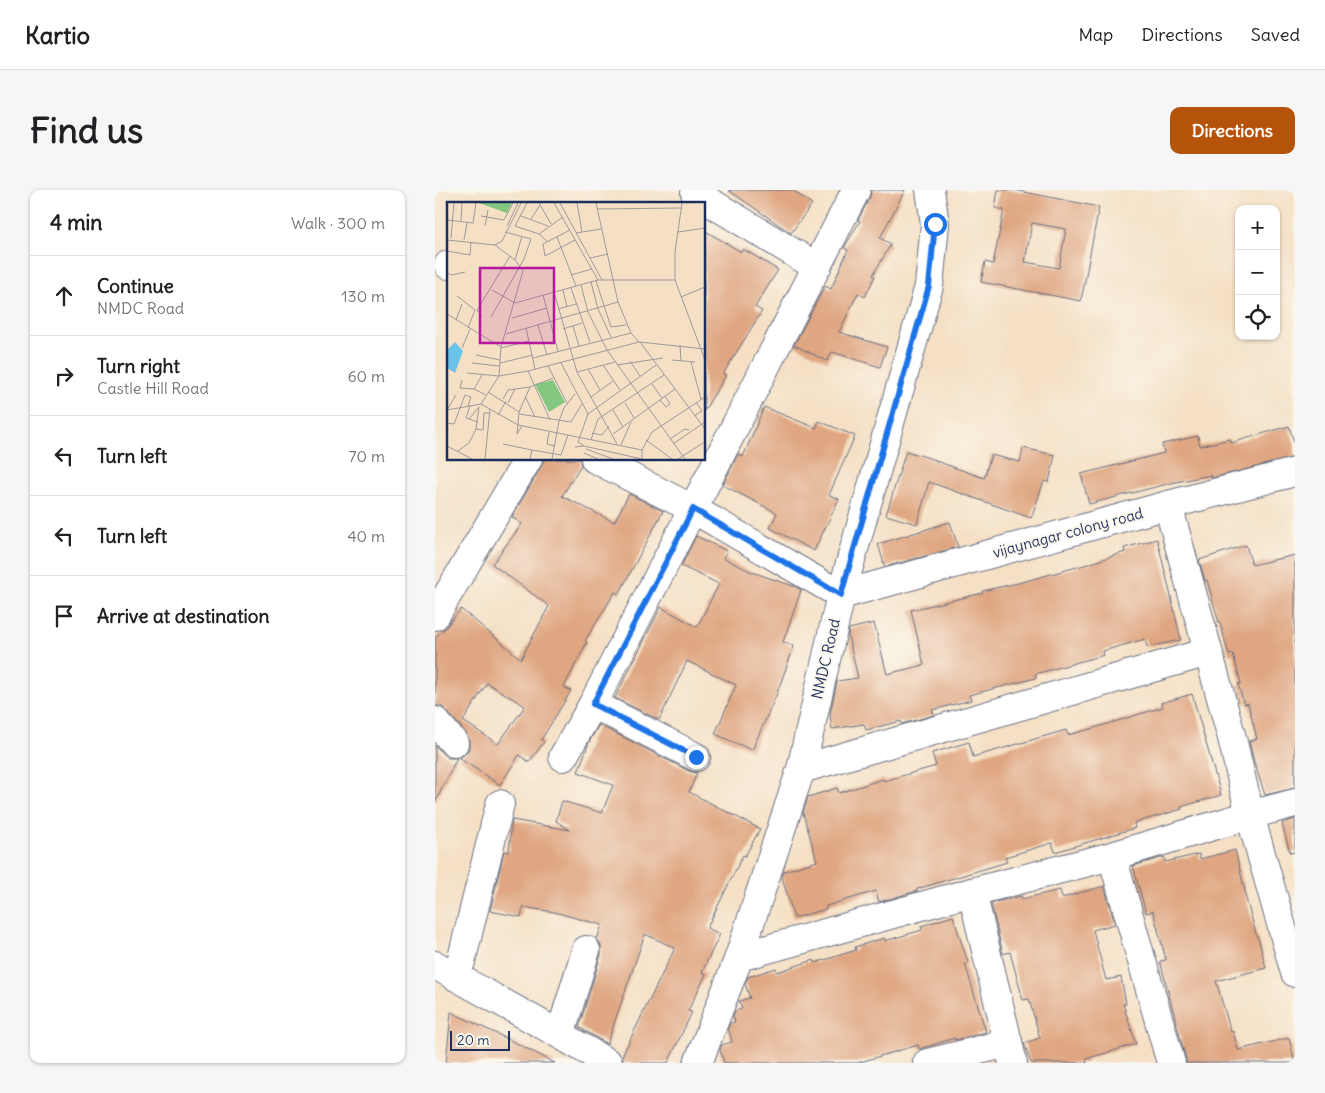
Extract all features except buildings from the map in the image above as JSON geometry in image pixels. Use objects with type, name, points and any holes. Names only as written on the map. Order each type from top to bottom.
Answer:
[{"type":"street","points":[[563,757],[593,704],[856,190]]},
{"type":"street","name":"NMDC Road","points":[[697,1063],[739,957],[801,769],[841,595],[929,286],[935,224],[930,190]]},
{"type":"street","points":[[705,203],[817,267]]},
{"type":"street","points":[[435,616],[527,460]]},
{"type":"street","points":[[597,460],[693,509],[841,595]]},
{"type":"street","name":"vijaynagar colony road","points":[[841,595],[1168,505],[1294,477]]},
{"type":"street","points":[[1168,505],[1232,738],[1250,815],[1295,973]]},
{"type":"street","points":[[801,769],[1208,652]]},
{"type":"street","points":[[593,704],[696,757]]},
{"type":"street","points":[[435,721],[454,743]]},
{"type":"street","points":[[739,957],[972,892],[1112,856],[1295,803]]},
{"type":"street","points":[[444,970],[461,962],[500,804]]},
{"type":"street","points":[[1112,856],[1171,1063]]},
{"type":"street","points":[[927,1063],[1011,1053],[972,892]]},
{"type":"street","points":[[559,1034],[586,950]]},
{"type":"street","points":[[444,970],[608,1063]]},
{"type":"route","points":[[696,757],[593,704],[693,509],[841,595],[929,286],[935,224]]}]
